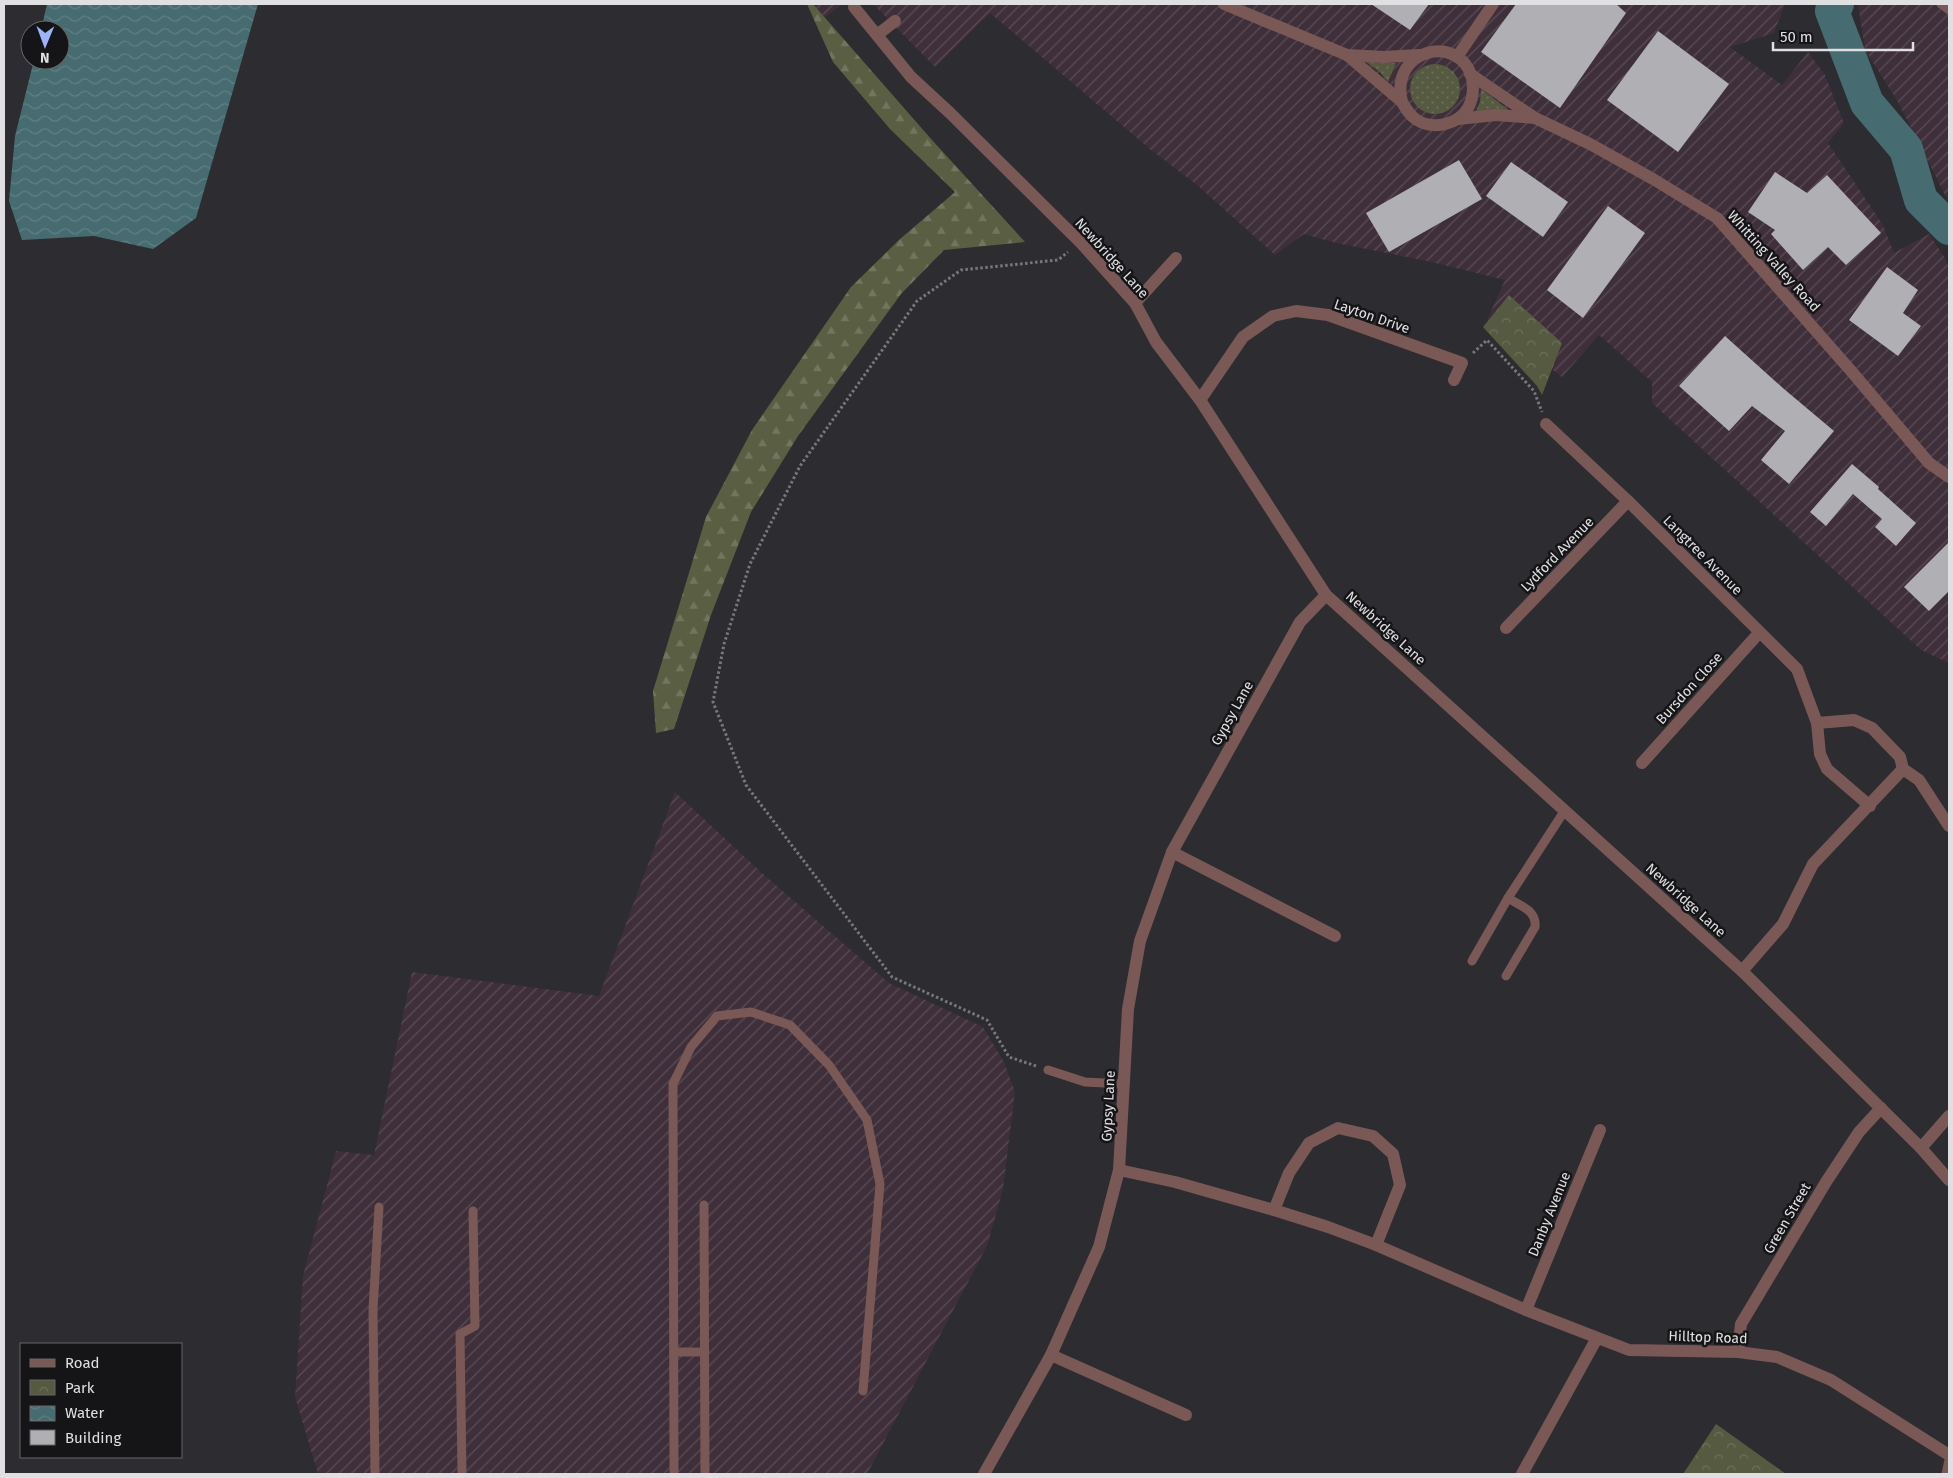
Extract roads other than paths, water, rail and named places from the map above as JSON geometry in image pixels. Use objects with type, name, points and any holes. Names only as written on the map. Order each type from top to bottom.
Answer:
[{"type":"street","name":"Whitting Valley Road","points":[[1224,4],[1347,54],[1384,57],[1439,52],[1456,57],[1465,64],[1470,74],[1535,118],[1590,144],[1645,174],[1717,218],[1930,463],[1949,477]]},
{"type":"street","points":[[1456,57],[1493,4]]},
{"type":"street","name":"Newbridge Lane","points":[[854,8],[911,77],[1081,243],[1135,303],[1156,342],[1200,400],[1326,595],[1742,971],[1921,1148],[1949,1180]]},
{"type":"street","points":[[876,35],[895,21]]},
{"type":"street","name":"Whitting Valley Road","points":[[1347,54],[1402,102],[1416,120],[1426,124],[1437,126],[1448,124],[1458,119],[1496,115],[1535,118]]},
{"type":"street","points":[[1402,102],[1399,92],[1402,75],[1412,61],[1421,55]]},
{"type":"street","points":[[1458,119],[1467,110],[1472,98],[1474,86],[1470,74]]},
{"type":"street","points":[[1135,303],[1176,258]]},
{"type":"street","name":"Layton Drive","points":[[1200,400],[1243,338],[1273,316],[1296,312],[1328,316],[1462,364],[1454,380]]},
{"type":"street","name":"Langtree Avenue","points":[[1546,424],[1628,501],[1797,669],[1816,723],[1820,754],[1827,769],[1870,806]]},
{"type":"street","name":"Lydford Avenue","points":[[1506,628],[1628,501]]},
{"type":"street","name":"Gypsy Lane","points":[[984,1474],[1051,1355],[1099,1247],[1119,1170],[1128,1009],[1140,941],[1172,852],[1300,622],[1326,595]]},
{"type":"street","name":"Bursdon Close","points":[[1642,763],[1759,633]]},
{"type":"street","points":[[1816,723],[1854,720],[1872,728],[1900,757],[1904,770],[1919,780],[1949,826]]},
{"type":"street","points":[[1742,971],[1783,924],[1814,864],[1904,770]]},
{"type":"street","points":[[1172,852],[1335,936]]},
{"type":"street","name":"Green Street","points":[[1738,1352],[1742,1324],[1826,1182],[1859,1132],[1881,1108]]},
{"type":"street","points":[[1921,1148],[1949,1116]]},
{"type":"street","points":[[1274,1210],[1289,1173],[1308,1143],[1338,1128],[1373,1136],[1393,1154],[1400,1185],[1376,1245]]},
{"type":"street","name":"Danby Avenue","points":[[1526,1310],[1600,1130]]},
{"type":"street","points":[[1119,1170],[1175,1182],[1274,1210],[1376,1245],[1526,1310],[1597,1338],[1522,1474]]},
{"type":"street","name":"Hilltop Road","points":[[1597,1338],[1629,1350],[1738,1352],[1777,1357],[1831,1380],[1949,1455]]},
{"type":"street","points":[[1051,1355],[1186,1415]]},
{"type":"lane","points":[[1941,4],[1949,10]]},
{"type":"lane","points":[[1472,961],[1508,898],[1565,810]]},
{"type":"lane","points":[[1506,976],[1535,927],[1536,919],[1534,914],[1508,898]]},
{"type":"lane","points":[[674,1474],[674,1084],[691,1047],[717,1016],[751,1012],[790,1025],[829,1066],[867,1120],[880,1184],[863,1391]]},
{"type":"lane","points":[[1048,1070],[1085,1082],[1124,1084]]},
{"type":"lane","points":[[704,1205],[705,1474]]},
{"type":"lane","points":[[375,1474],[373,1310],[379,1208]]},
{"type":"lane","points":[[462,1474],[460,1334],[475,1326],[473,1211]]},
{"type":"lane","points":[[674,1352],[705,1352]]},
{"type":"lane","points":[[1946,1474],[1949,1460]]},
{"type":"water","points":[[47,4],[258,4],[196,218],[153,249],[94,236],[22,240],[9,201],[15,136],[32,70],[70,70],[70,20],[43,20]]},
{"type":"waterway","points":[[1837,4],[1832,11],[1867,103],[1906,149],[1921,200],[1949,228]]}]
